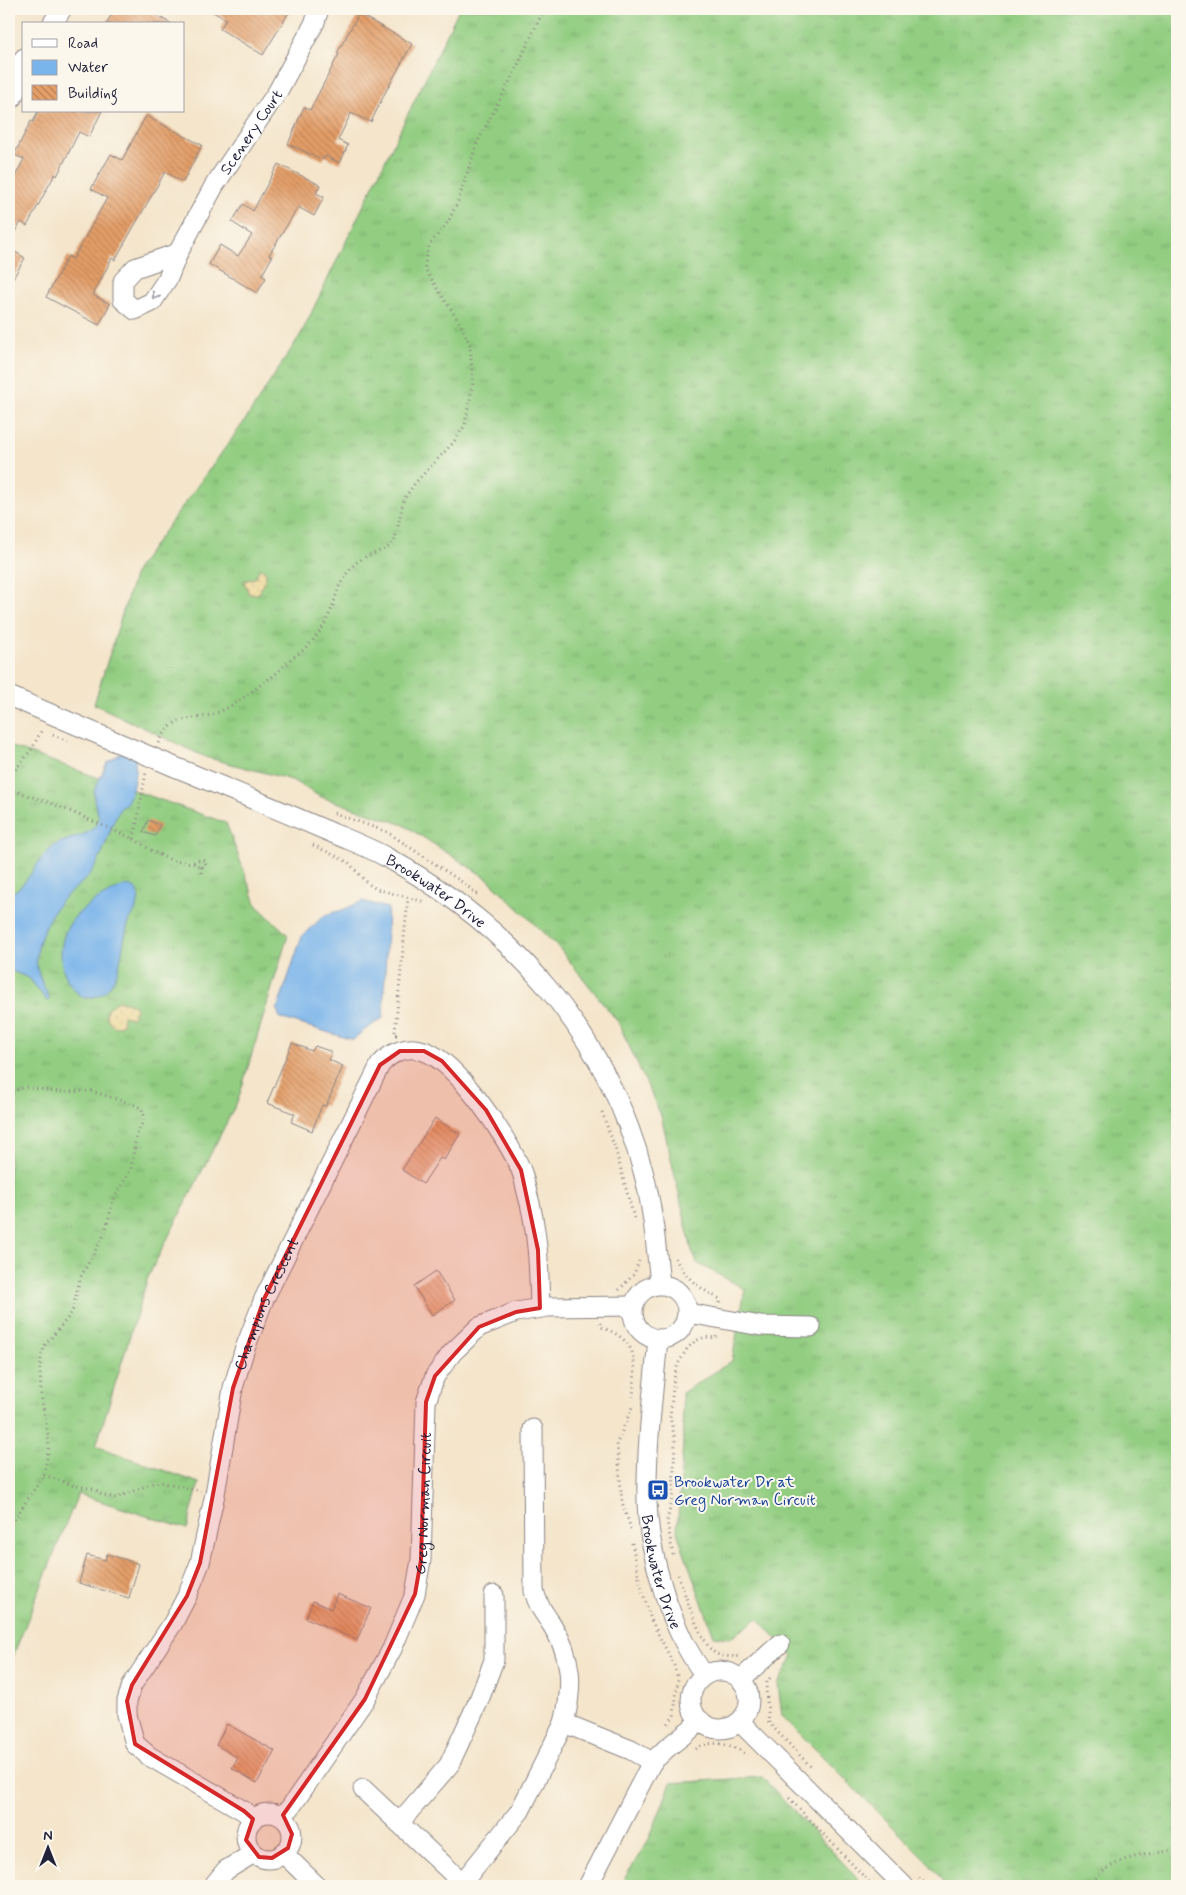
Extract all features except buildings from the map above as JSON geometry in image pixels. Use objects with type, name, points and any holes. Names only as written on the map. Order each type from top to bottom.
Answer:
[{"type":"street","points":[[53,22],[62,9]]},
{"type":"street","name":"Scenery Court","points":[[178,253],[214,186],[278,91],[315,22],[319,9]]},
{"type":"street","points":[[9,102],[17,89],[17,62]]},
{"type":"street","name":"Brookwater Drive","points":[[9,696],[390,859],[454,898],[522,957],[560,1001],[600,1063],[621,1107],[643,1171],[654,1227],[660,1284]]},
{"type":"street","name":"Champions Crescent","points":[[253,1819],[244,1811],[149,1756],[136,1744],[126,1715],[126,1701],[132,1685],[173,1623],[187,1596],[200,1563],[215,1494],[233,1388],[244,1350],[264,1299],[380,1065],[388,1056],[409,1049],[424,1051],[442,1061],[486,1110],[521,1170],[533,1213],[538,1250],[540,1308]]},
{"type":"street","points":[[660,1284],[677,1290],[683,1296],[688,1313],[682,1329],[675,1335],[658,1339],[649,1337],[641,1332],[633,1316],[633,1306],[642,1290],[660,1284]]},
{"type":"street","name":"Greg Norman Circuit","points":[[281,1816],[290,1808],[365,1699],[392,1649],[415,1594],[421,1560],[426,1402],[435,1376],[452,1353],[479,1327],[516,1312],[540,1308],[633,1306]]},
{"type":"street","points":[[688,1313],[762,1326],[811,1327]]},
{"type":"street","name":"Brookwater Drive","points":[[658,1339],[648,1457],[647,1503],[650,1537],[660,1582],[677,1631],[692,1658],[705,1675]]},
{"type":"street","points":[[363,1789],[464,1884],[520,1811],[564,1723],[571,1686],[569,1663],[552,1626],[539,1608],[534,1591],[533,1429]]},
{"type":"street","points":[[399,1823],[449,1764],[479,1700],[494,1660],[494,1595]]},
{"type":"street","points":[[740,1679],[780,1644]]},
{"type":"street","points":[[724,1671],[740,1679],[746,1687],[749,1705],[746,1714],[740,1722],[732,1727],[723,1729],[713,1728],[701,1721],[693,1709],[691,1700],[693,1690],[705,1675],[724,1671]]},
{"type":"street","points":[[588,1886],[652,1762],[666,1748],[701,1721]]},
{"type":"street","points":[[740,1722],[909,1879]]},
{"type":"street","points":[[564,1723],[631,1750],[652,1762]]},
{"type":"street","points":[[266,1813],[274,1813],[281,1816],[290,1827],[292,1834],[288,1848],[284,1853],[272,1858],[265,1858],[254,1853],[246,1840],[246,1832],[253,1819],[266,1813]]},
{"type":"street","points":[[213,1886],[226,1870],[254,1853]]},
{"type":"street","points":[[284,1853],[317,1886]]},
{"type":"path","points":[[157,746],[166,729],[172,723],[211,715],[225,709],[272,677],[309,645],[324,626],[341,581],[353,565],[363,557],[394,543],[400,524],[404,499],[415,483],[442,456],[466,425],[473,382],[470,345],[461,325],[428,274],[425,267],[426,256],[430,244],[448,222],[458,201],[477,143],[515,71],[544,9]]},
{"type":"path","points":[[9,777],[32,749],[42,730]]},
{"type":"path","points":[[134,838],[141,806],[142,786],[147,769]]},
{"type":"path","points":[[9,789],[51,803],[94,823],[134,838],[161,856],[173,861],[192,863],[204,860],[206,862],[205,866],[200,867],[192,863]]},
{"type":"path","points":[[332,813],[387,832],[465,884],[480,897]]},
{"type":"path","points":[[200,867],[200,877]]},
{"type":"path","points":[[404,1034],[396,1035],[395,1032],[408,898]]},
{"type":"path","points":[[9,1096],[16,1090],[25,1087],[59,1092],[91,1091],[135,1105],[142,1109],[144,1116],[136,1137],[130,1169],[113,1201],[105,1233],[80,1278],[72,1313],[48,1340],[41,1357],[41,1394],[48,1435],[44,1476],[9,1526]]},
{"type":"path","points":[[674,1250],[682,1272],[700,1288],[720,1299],[720,1318],[716,1338],[705,1337],[694,1341],[678,1364],[674,1378],[670,1417],[675,1439],[673,1496],[667,1521],[674,1558]]},
{"type":"path","points":[[44,1476],[116,1498],[153,1483],[161,1482],[215,1494]]},
{"type":"path","points":[[675,1567],[694,1618],[709,1646],[720,1655],[736,1657],[745,1655]]},
{"type":"path","points":[[764,1657],[777,1670],[767,1682],[768,1723],[817,1772]]},
{"type":"path","points":[[1089,1886],[1098,1875],[1128,1858],[1177,1850]]},
{"type":"path","points":[[909,1879],[928,1886]]},
{"type":"highlighted area","points":[[400,1051],[424,1051],[442,1061],[486,1110],[521,1170],[538,1250],[540,1308],[516,1312],[479,1327],[435,1376],[426,1402],[421,1560],[415,1594],[365,1699],[283,1815],[292,1834],[288,1848],[272,1858],[259,1857],[246,1840],[253,1819],[244,1811],[135,1744],[127,1701],[132,1685],[187,1596],[200,1563],[233,1388],[264,1299],[380,1065]]},
{"type":"green space","points":[[459,9],[1177,9],[1177,1886],[946,1886],[931,1865],[782,1716],[778,1684],[793,1656],[758,1618],[730,1638],[714,1636],[677,1532],[683,1442],[682,1393],[732,1361],[745,1289],[697,1263],[692,1251],[661,1115],[618,1022],[559,948],[488,879],[404,825],[319,796],[292,780],[205,757],[94,704],[136,570],[244,422],[301,334]]},
{"type":"green space","points":[[9,746],[226,823],[257,906],[288,935],[238,1100],[148,1277],[96,1446],[199,1483],[187,1529],[78,1494],[9,1666]]},
{"type":"green space","points":[[762,1777],[865,1886],[625,1886],[623,1881],[649,1839],[671,1783]]},
{"type":"sand","points":[[262,569],[266,572],[266,575],[260,592],[249,594],[244,581],[255,578],[259,570]]},
{"type":"sand","points":[[122,1001],[134,1005],[136,1010],[131,1018],[123,1016],[122,1025],[114,1027],[106,1017],[107,1009],[116,1002]]},
{"type":"water","points":[[125,750],[135,754],[134,777],[128,800],[116,815],[94,868],[59,903],[48,920],[40,939],[37,967],[50,999],[47,1001],[29,978],[9,970],[9,895],[23,884],[42,858],[54,846],[84,834],[95,826],[99,818],[94,800],[94,791],[107,763]]},
{"type":"water","points":[[124,886],[132,887],[138,891],[139,897],[137,907],[127,928],[117,973],[106,991],[96,996],[84,998],[74,990],[63,968],[61,956],[62,943],[66,931],[72,920],[86,907]]},
{"type":"water","points":[[363,901],[388,908],[383,1018],[353,1040],[280,1018],[277,1010],[302,936],[325,915]]},
{"type":"place","name":"Brookwater Dr at Greg Norman Circuit","points":[[658,1490]]}]
